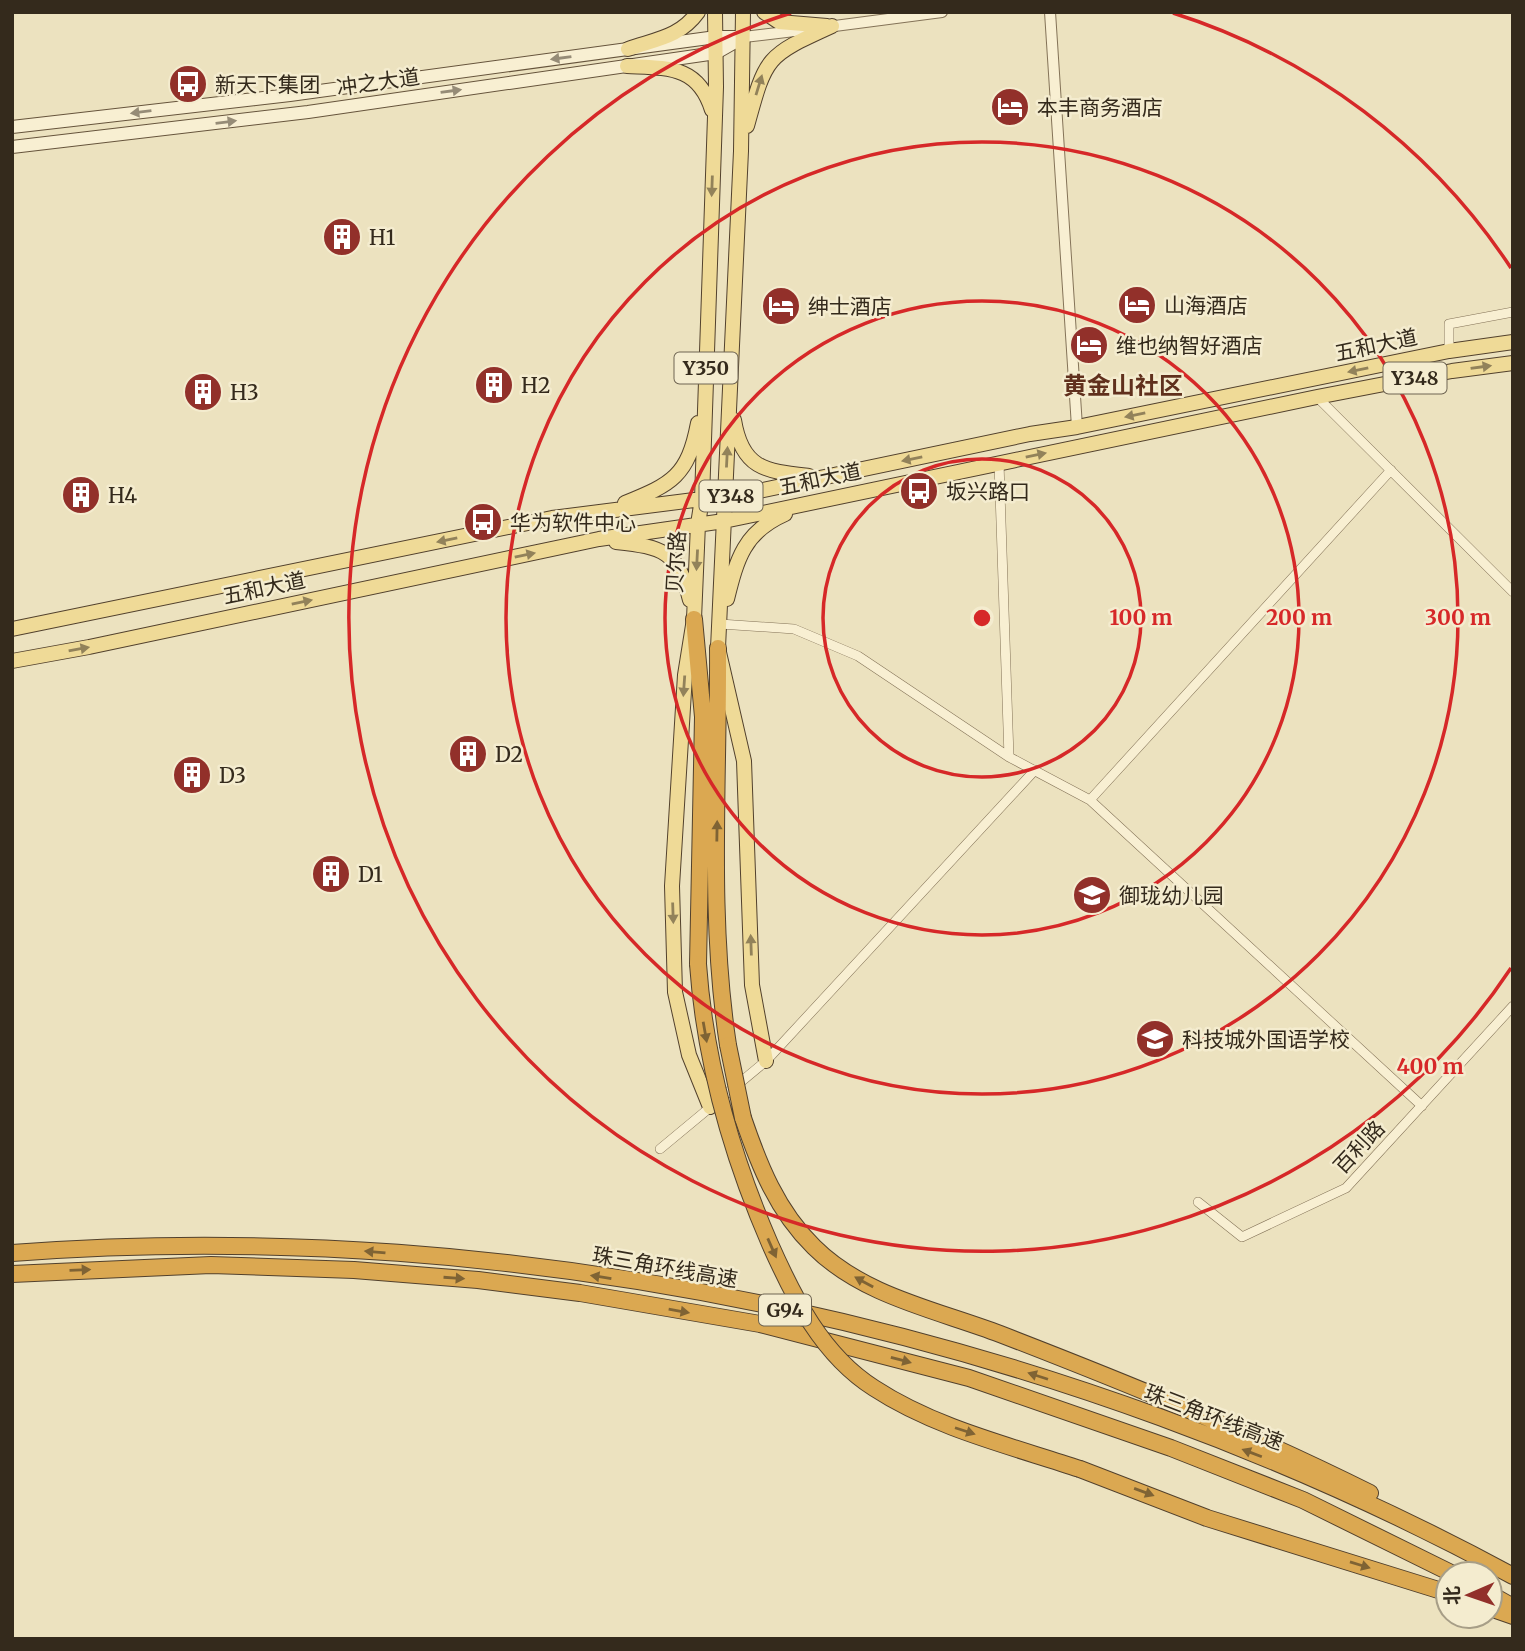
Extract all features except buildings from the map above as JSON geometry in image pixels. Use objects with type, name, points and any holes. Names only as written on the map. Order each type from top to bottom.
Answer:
[{"type":"highway","points":[[694,618],[703,717],[698,964],[702,1012],[712,1071],[724,1123],[741,1174],[797,1302],[817,1333],[844,1364],[871,1387],[901,1405],[953,1427],[1080,1469],[1207,1518],[1434,1589]]},
{"type":"highway","points":[[718,648],[716,895],[722,1006],[743,1118],[769,1186],[787,1215],[814,1247],[843,1270],[884,1291],[998,1333],[1280,1451],[1385,1501],[1483,1560]]},
{"type":"highway","name":"珠三角环线高速","points":[[12,1253],[207,1245],[347,1249],[464,1259],[596,1276],[681,1289],[847,1322],[1003,1364],[1184,1427],[1281,1465],[1483,1560]]},
{"type":"highway","name":"珠三角环线高速","points":[[12,1274],[211,1265],[354,1270],[478,1280],[568,1291],[760,1324],[969,1378],[1171,1448],[1303,1500],[1434,1565]]},
{"type":"main road","points":[[628,49],[677,33],[689,26],[698,12]]},
{"type":"main road","name":"贝尔路","points":[[710,1107],[688,1055],[675,992],[673,873],[685,675],[694,618],[698,524],[702,499],[715,118],[715,12]]},
{"type":"main road","name":"Y350","points":[[743,12],[741,151],[718,648],[744,761],[752,985],[766,1061]]},
{"type":"main road","points":[[764,12],[779,22],[832,26]]},
{"type":"main road","points":[[741,151],[763,71],[775,55],[790,45],[832,26]]},
{"type":"main road","name":"冲之大道","points":[[12,127],[269,97],[716,37],[744,37]]},
{"type":"main road","name":"冲之大道","points":[[12,147],[308,112],[716,53],[744,37]]},
{"type":"main road","points":[[626,66],[674,68],[694,78],[708,97],[715,118]]},
{"type":"main road","name":"五和大道","points":[[12,629],[552,518],[725,498],[1449,351],[1513,342]]},
{"type":"main road","name":"五和大道","points":[[12,661],[599,540],[724,521],[1317,397],[1452,371],[1513,363]]},
{"type":"main road","points":[[607,511],[664,486],[679,473],[687,461],[694,440],[705,384]]},
{"type":"main road","points":[[730,392],[736,434],[746,454],[755,464],[780,473],[821,478]]},
{"type":"main road","points":[[720,624],[743,547],[772,520],[813,502]]},
{"type":"main road","points":[[599,540],[649,546],[675,561],[685,581],[694,618]]},
{"type":"street","name":"冲之大道","points":[[744,37],[942,12]]},
{"type":"street","points":[[1050,12],[1077,427]]},
{"type":"street","points":[[1449,351],[1449,324],[1513,312]]},
{"type":"street","points":[[1317,397],[1513,592]]},
{"type":"street","points":[[999,463],[1009,757]]},
{"type":"street","points":[[1090,800],[1391,470]]},
{"type":"street","points":[[720,624],[794,629],[858,656],[1009,757],[1090,800],[1422,1105]]},
{"type":"street","points":[[660,1149],[766,1061],[1035,770]]},
{"type":"street","name":"百利路","points":[[1199,1202],[1241,1237],[1346,1188],[1513,1006]]},
{"type":"place","name":"新天下集团","points":[[188,84]]},
{"type":"place","name":"本丰商务酒店","points":[[1010,107]]},
{"type":"place","name":"H1","points":[[342,237]]},
{"type":"place","name":"山海酒店","points":[[1137,305]]},
{"type":"place","name":"绅士酒店","points":[[781,306]]},
{"type":"place","name":"维也纳智好酒店","points":[[1089,345]]},
{"type":"place","name":"H2","points":[[494,385]]},
{"type":"place","name":"H3","points":[[203,392]]},
{"type":"place","name":"坂兴路口","points":[[919,491]]},
{"type":"place","name":"H4","points":[[81,495]]},
{"type":"place","name":"华为软件中心","points":[[483,522]]},
{"type":"place","name":"D2","points":[[468,754]]},
{"type":"place","name":"D3","points":[[192,775]]},
{"type":"place","name":"D1","points":[[331,874]]},
{"type":"place","name":"御珑幼儿园","points":[[1092,895]]},
{"type":"place","name":"科技城外国语学校","points":[[1155,1039]]},
{"type":"district","name":"黄金山社区","points":[[1123,385]]}]
